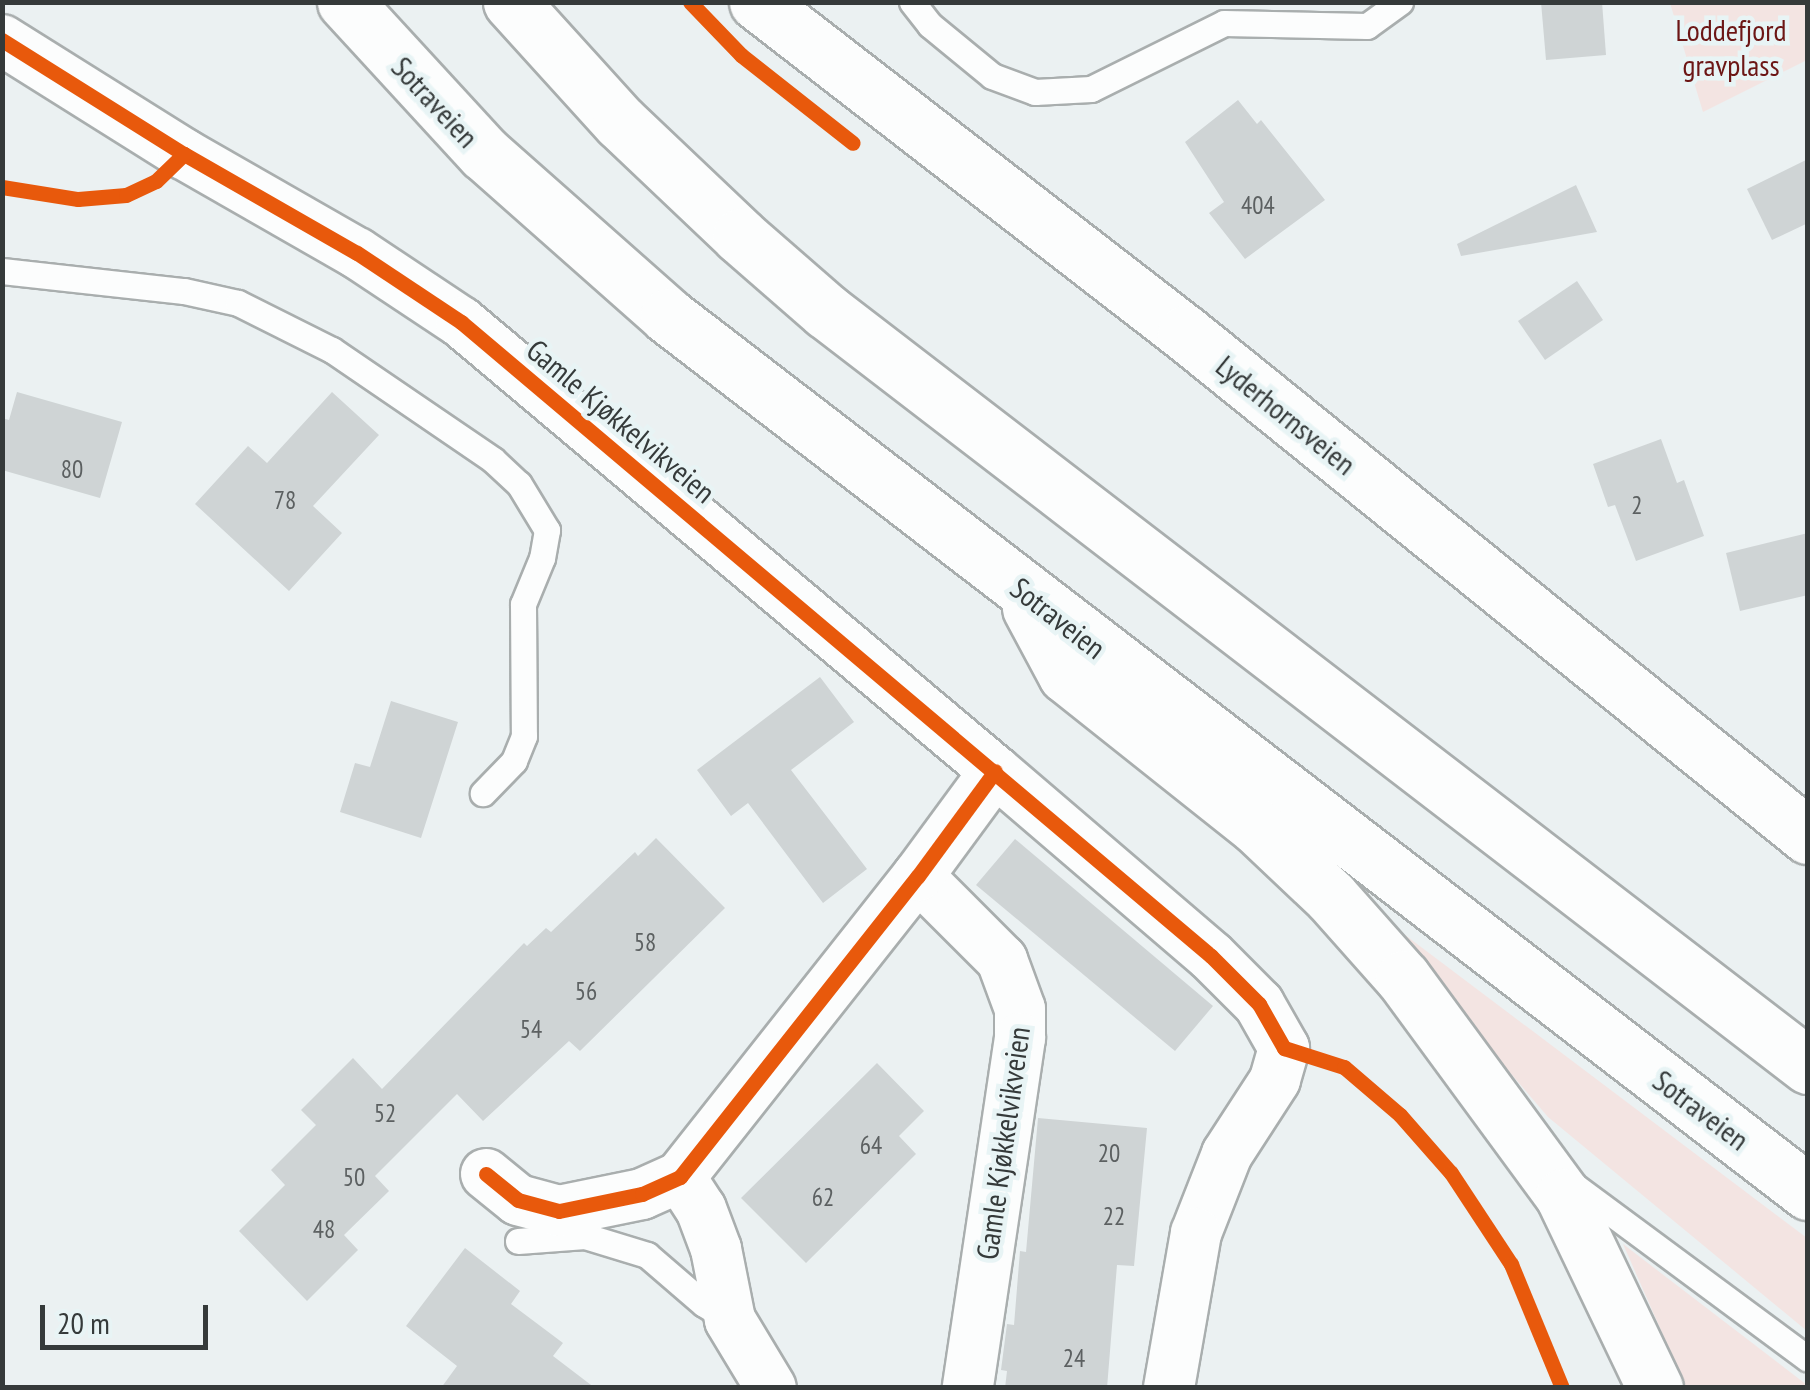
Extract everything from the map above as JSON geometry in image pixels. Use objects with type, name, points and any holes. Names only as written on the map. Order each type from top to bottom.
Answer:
[{"type":"main road","name":"Sotraveien","points":[[345,2],[484,153],[615,272],[1019,588],[1808,1192]]},
{"type":"main road","points":[[510,2],[620,122],[740,236],[826,310],[1808,1066]]},
{"type":"main road","name":"Lyderhornsveien","points":[[757,2],[1185,333],[1808,836]]},
{"type":"main road","points":[[1019,588],[1066,675],[1256,826],[1332,898],[1403,978],[1563,1196],[1655,1388]]},
{"type":"street","name":"Gamle Kjøkkelvikveien","points":[[2,40],[184,154],[357,252],[461,322],[995,771],[1211,956],[1259,1004],[1284,1048],[1274,1080],[1227,1154],[1196,1233],[1169,1388]]},
{"type":"street","points":[[486,1174],[518,1200],[559,1211],[642,1194],[680,1177],[918,876],[995,771]]},
{"type":"street","name":"Gamle Kjøkkelvikveien","points":[[918,876],[1002,960],[1020,1009],[1020,1038],[968,1388]]},
{"type":"street","points":[[680,1177],[701,1209],[716,1249],[730,1320],[771,1388]]},
{"type":"lane","points":[[912,2],[930,24],[992,76],[1035,92],[1091,89],[1224,24],[1367,26],[1400,2]]},
{"type":"lane","points":[[2,272],[184,291],[238,303],[332,350],[492,460],[519,484],[547,530],[542,558],[524,604],[524,736],[514,761],[483,794]]},
{"type":"lane","points":[[1540,1162],[1808,1359]]},
{"type":"lane","points":[[518,1241],[585,1236],[648,1255],[704,1304],[730,1320]]},
{"type":"green space","name":"Loddefjord gravplass","points":[[1670,3],[1807,3],[1807,60],[1703,112]]},
{"type":"green space","points":[[1368,907],[1807,1238],[1807,1331],[1548,1117]]},
{"type":"green space","points":[[1623,1244],[1807,1385],[1807,1387],[1686,1387]]},
{"type":"building","points":[[1541,2],[1602,2],[1606,55],[1546,60]]},
{"type":"building","points":[[1238,100],[1257,124],[1261,120],[1325,200],[1245,259],[1209,213],[1224,202],[1185,142]]},
{"type":"building","points":[[1808,159],[1808,223],[1772,240],[1747,189]]},
{"type":"building","points":[[1576,185],[1597,232],[1461,256],[1457,244]]},
{"type":"building","points":[[1577,281],[1603,320],[1545,360],[1518,321]]},
{"type":"building","points":[[17,392],[122,422],[100,498],[2,470],[2,418],[9,420]]},
{"type":"building","points":[[332,392],[379,435],[313,506],[342,533],[289,591],[195,504],[248,446],[267,463]]},
{"type":"building","points":[[1661,439],[1677,483],[1684,480],[1704,536],[1636,561],[1615,505],[1608,507],[1593,464]]},
{"type":"building","points":[[1808,533],[1808,595],[1740,611],[1726,553]]},
{"type":"building","points":[[820,677],[854,722],[791,770],[867,869],[823,903],[748,803],[731,816],[697,770]]},
{"type":"building","points":[[391,701],[458,722],[421,838],[340,812],[355,763],[370,767]]},
{"type":"building","points":[[656,838],[725,908],[580,1051],[569,1041],[483,1121],[457,1094],[375,1176],[389,1191],[344,1235],[358,1250],[307,1301],[239,1231],[285,1185],[271,1170],[316,1125],[301,1110],[353,1058],[382,1089],[524,943],[527,946],[546,928],[551,932],[635,852],[638,856]]},
{"type":"building","points":[[1015,839],[1213,1006],[1175,1051],[976,885]]},
{"type":"building","points":[[877,1063],[924,1111],[899,1136],[916,1154],[806,1263],[741,1198]]},
{"type":"building","points":[[1038,1118],[1147,1128],[1134,1266],[1117,1265],[1107,1388],[1005,1388],[1007,1371],[1001,1370],[1007,1324],[1014,1325],[1020,1251],[1026,1252]]},
{"type":"building","points":[[465,1248],[520,1291],[511,1304],[563,1343],[553,1356],[595,1388],[441,1388],[457,1366],[406,1326]]},
{"type":"cycle path","points":[[690,2],[741,55],[853,143]]},
{"type":"cycle path","points":[[2,40],[184,154],[357,253],[461,322],[1211,956],[1259,1004],[1284,1048],[1344,1067],[1400,1115],[1451,1173],[1511,1264],[1562,1388]]},
{"type":"cycle path","points":[[2,187],[78,199],[126,195],[156,181],[184,154]]},
{"type":"cycle path","points":[[486,1174],[518,1200],[559,1211],[642,1194],[680,1177],[918,876],[995,771]]}]
